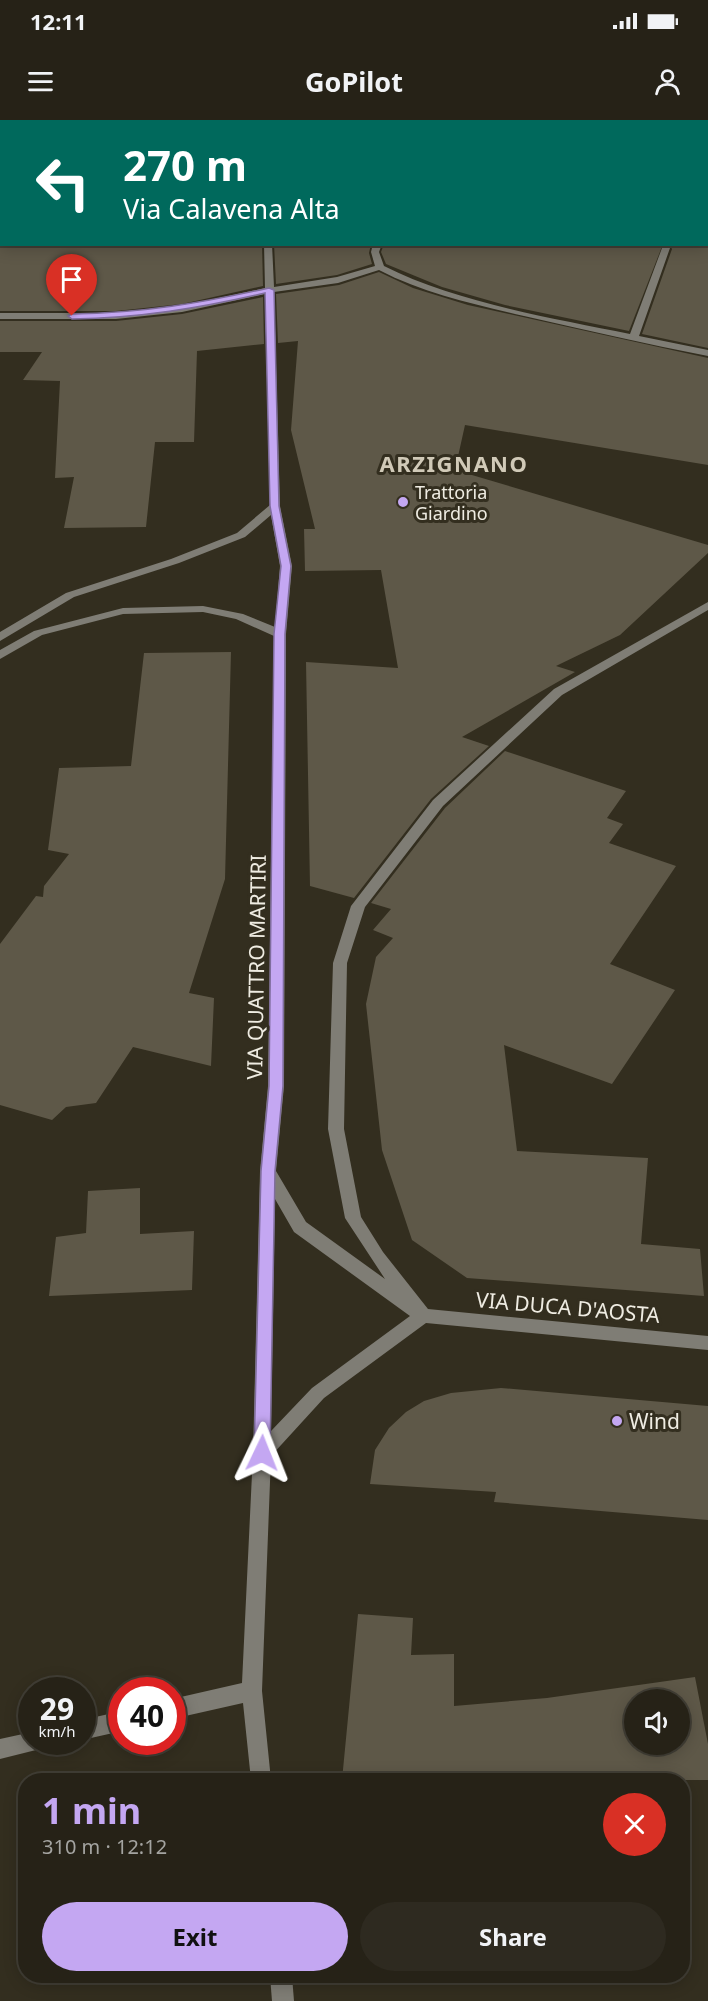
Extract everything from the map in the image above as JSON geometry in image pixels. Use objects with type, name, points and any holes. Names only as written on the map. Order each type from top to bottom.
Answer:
[{"type":"street","name":"VIA QUATTRO MARTIRI","points":[[260,1773],[252,1691],[262,1453],[268,1171],[276,1086],[280,634],[286,566],[274,506],[268,246]]},
{"type":"street","points":[[377,246],[375,252],[380,267]]},
{"type":"street","points":[[633,339],[666,248]]},
{"type":"street","points":[[0,316],[116,316],[182,309],[269,290],[338,280],[380,267],[425,287],[633,339],[708,353]]},
{"type":"street","points":[[0,637],[70,595],[175,561],[241,535],[274,506]]},
{"type":"street","points":[[423,1317],[377,1257],[353,1218],[336,1129],[340,963],[358,906],[438,803],[558,692],[708,605]]},
{"type":"street","points":[[0,655],[38,633],[123,612],[202,609],[239,616],[280,634]]},
{"type":"street","points":[[268,1171],[300,1227],[423,1317]]},
{"type":"street","points":[[262,1453],[318,1393],[423,1317]]},
{"type":"street","name":"VIA DUCA D'AOSTA","points":[[423,1317],[708,1343]]},
{"type":"street","points":[[186,1706],[252,1691]]},
{"type":"street","points":[[0,1749],[18,1745]]},
{"type":"street","points":[[282,1983],[283,2001]]},
{"type":"building","points":[[0,246],[262,246],[263,286],[182,304],[116,311],[0,311]]},
{"type":"building","points":[[274,246],[371,246],[369,253],[372,264],[337,275],[276,284]]},
{"type":"building","points":[[383,246],[662,246],[629,331],[505,305],[442,287],[386,264],[381,252]]},
{"type":"building","points":[[670,246],[708,246],[708,348],[642,334],[672,249]]},
{"type":"building","points":[[379,272],[413,288],[468,305],[708,358],[708,465],[465,425],[455,470],[708,545],[708,553],[620,635],[556,666],[575,672],[462,737],[489,746],[431,799],[354,898],[310,886],[306,662],[398,668],[381,570],[305,571],[304,529],[315,529],[291,430],[298,341],[278,343],[276,294],[339,285]]},
{"type":"building","points":[[263,297],[264,344],[197,351],[194,442],[155,442],[146,527],[64,528],[74,477],[55,478],[60,381],[23,380],[42,352],[0,352],[0,321],[116,321],[182,314]]},
{"type":"building","points":[[231,652],[225,879],[189,993],[214,998],[211,1066],[133,1047],[96,1103],[66,1107],[52,1120],[0,1105],[0,944],[36,896],[43,897],[44,886],[69,854],[48,850],[59,768],[131,766],[144,653]]},
{"type":"building","points":[[505,751],[626,791],[607,818],[623,824],[609,843],[676,866],[610,964],[675,990],[612,1084],[504,1045],[517,1151],[648,1158],[641,1244],[700,1249],[704,1296],[467,1278],[412,1240],[382,1150],[366,1004],[376,957],[393,938],[373,930],[391,909],[371,903],[445,808]]},
{"type":"building","points":[[140,1188],[140,1234],[194,1231],[192,1290],[49,1296],[56,1237],[86,1233],[88,1191]]},
{"type":"building","points":[[501,1388],[708,1406],[708,1520],[494,1502],[496,1492],[370,1484],[375,1450],[389,1428],[406,1412],[424,1401],[451,1393]]},
{"type":"building","points":[[358,1614],[413,1618],[411,1655],[454,1654],[454,1706],[547,1698],[695,1677],[708,1744],[708,1780],[690,1780],[690,1773],[343,1773]]},
{"type":"place","name":"Trattoria Giardino","points":[[403,502]]},
{"type":"place","name":"Wind","points":[[617,1421]]},
{"type":"district","name":"ARZIGNANO","points":[[454,463]]},
{"type":"route","points":[[72,316],[116,316],[182,309],[269,290],[274,506],[286,566],[280,634],[276,1086],[268,1171],[262,1453]]}]
